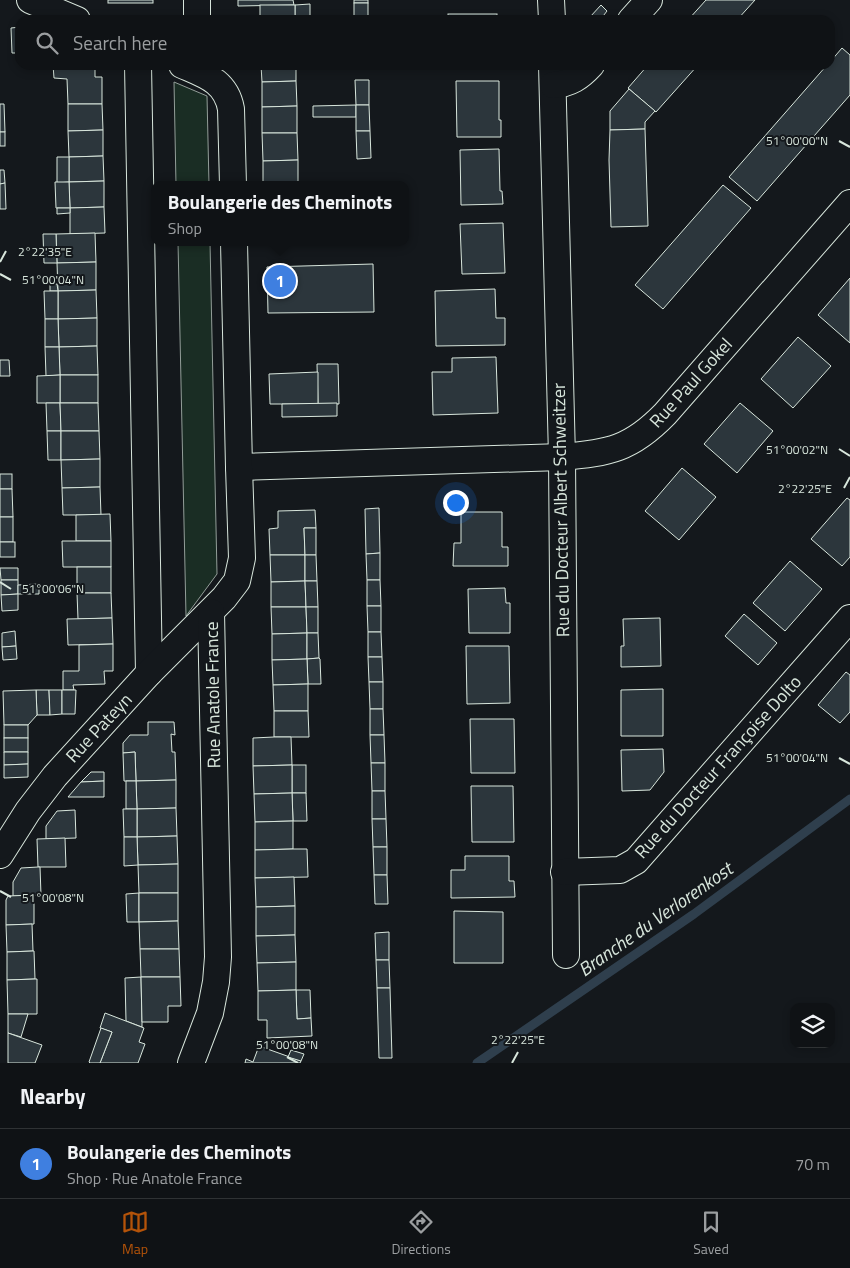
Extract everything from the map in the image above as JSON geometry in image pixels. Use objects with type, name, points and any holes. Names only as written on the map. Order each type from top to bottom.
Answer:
[{"type":"street","points":[[30,0],[65,15]]},
{"type":"street","points":[[197,0],[197,15]]},
{"type":"street","points":[[551,0],[552,15]]},
{"type":"street","points":[[636,15],[649,0]]},
{"type":"street","points":[[138,70],[149,674]]},
{"type":"street","points":[[197,70],[217,81],[230,100],[233,181]]},
{"type":"street","points":[[553,75],[563,84],[573,81],[585,70]]},
{"type":"street","name":"Rue du Docteur Albert Schweitzer","points":[[553,75],[562,457],[566,955]]},
{"type":"street","name":"Rue Paul Gokel","points":[[238,467],[562,457],[618,448],[632,442],[656,424],[850,203]]},
{"type":"street","name":"Rue Anatole France","points":[[191,1063],[210,1013],[216,982],[218,957],[211,612],[237,581],[241,567],[234,246]]},
{"type":"street","name":"Rue Pateyn","points":[[0,855],[42,791],[149,674],[211,612]]},
{"type":"street","name":"Rue du Docteur Françoise Dolto","points":[[564,872],[620,870],[636,861],[850,618]]},
{"type":"green space","points":[[174,82],[207,96],[209,181],[176,181]]},
{"type":"green space","points":[[178,246],[210,246],[217,574],[186,616]]},
{"type":"building","points":[[108,0],[153,0],[153,3],[108,3]]},
{"type":"building","points":[[238,0],[293,0],[294,5],[238,6]]},
{"type":"building","points":[[354,0],[368,0],[368,3],[354,3]]},
{"type":"building","points":[[706,0],[755,0],[742,15],[692,15]]},
{"type":"building","points":[[354,3],[368,3],[368,15],[354,15]]},
{"type":"building","points":[[310,4],[310,15],[295,15],[295,5]]},
{"type":"building","points":[[260,5],[295,5],[295,15],[260,15]]},
{"type":"building","points":[[601,5],[607,11],[604,15],[592,15]]},
{"type":"building","points":[[448,14],[497,14],[497,15]]},
{"type":"building","points":[[11,28],[15,28],[15,53],[12,53]]},
{"type":"building","points":[[842,48],[850,55],[850,95],[757,201],[729,177],[823,70],[835,70],[835,56]]},
{"type":"building","points":[[53,70],[95,70],[95,77],[102,77],[102,104],[68,104],[67,79],[54,78]]},
{"type":"building","points":[[261,70],[296,70],[296,81],[262,82]]},
{"type":"building","points":[[644,70],[694,70],[656,112],[628,88]]},
{"type":"building","points":[[355,80],[369,80],[369,105],[356,105]]},
{"type":"building","points":[[296,81],[297,106],[262,107],[262,82]]},
{"type":"building","points":[[456,81],[499,81],[501,137],[457,137]]},
{"type":"building","points":[[629,89],[655,111],[645,122],[645,129],[610,130],[610,111]]},
{"type":"building","points":[[0,104],[4,104],[5,132],[0,132]]},
{"type":"building","points":[[68,104],[102,104],[103,130],[68,131]]},
{"type":"building","points":[[356,105],[356,117],[313,117],[313,106]]},
{"type":"building","points":[[356,105],[369,105],[370,131],[356,131]]},
{"type":"building","points":[[297,106],[297,133],[262,133],[262,107]]},
{"type":"building","points":[[645,129],[648,226],[611,227],[610,130]]},
{"type":"building","points":[[103,130],[103,156],[69,157],[68,131]]},
{"type":"building","points":[[356,131],[370,131],[371,158],[357,159]]},
{"type":"building","points":[[0,132],[5,132],[5,146],[0,146]]},
{"type":"building","points":[[262,133],[297,133],[298,160],[263,161]]},
{"type":"building","points":[[499,149],[500,191],[502,191],[503,204],[461,205],[460,150]]},
{"type":"building","points":[[103,156],[104,181],[69,182],[69,157]]},
{"type":"building","points":[[57,157],[69,157],[69,182],[57,183]]},
{"type":"building","points":[[298,160],[298,181],[263,181],[263,161]]},
{"type":"building","points":[[0,170],[4,170],[5,183],[0,184]]},
{"type":"building","points":[[104,181],[104,207],[70,208],[69,182]]},
{"type":"building","points":[[55,182],[69,182],[70,208],[56,208]]},
{"type":"building","points":[[5,183],[6,209],[0,209],[0,184]]},
{"type":"building","points":[[723,185],[751,208],[663,309],[635,285]]},
{"type":"building","points":[[104,207],[105,233],[70,234],[70,208]]},
{"type":"building","points":[[57,208],[70,208],[70,213],[57,214]]},
{"type":"building","points":[[503,223],[505,273],[462,274],[460,224]]},
{"type":"building","points":[[95,233],[96,262],[57,263],[56,234]]},
{"type":"building","points":[[43,234],[56,234],[57,263],[44,263]]},
{"type":"building","points":[[96,262],[96,290],[58,291],[57,263]]},
{"type":"building","points":[[373,264],[374,312],[268,313],[267,267]]},
{"type":"building","points":[[850,278],[850,343],[818,315]]},
{"type":"building","points":[[50,284],[57,284],[58,291],[50,291]]},
{"type":"building","points":[[495,289],[496,318],[505,318],[505,345],[436,346],[435,291]]},
{"type":"building","points":[[96,290],[97,318],[58,319],[58,291]]},
{"type":"building","points":[[44,291],[58,291],[58,319],[45,319]]},
{"type":"building","points":[[97,318],[97,346],[59,347],[58,319]]},
{"type":"building","points":[[45,319],[58,319],[59,347],[45,347]]},
{"type":"building","points":[[798,337],[831,366],[793,408],[761,379]]},
{"type":"building","points":[[97,346],[98,375],[60,375],[59,347]]},
{"type":"building","points":[[45,347],[59,347],[60,375],[46,376]]},
{"type":"building","points":[[496,357],[498,413],[433,415],[432,372],[452,372],[452,358]]},
{"type":"building","points":[[0,360],[9,360],[10,376],[0,376]]},
{"type":"building","points":[[317,364],[338,364],[339,404],[318,404]]},
{"type":"building","points":[[318,372],[318,404],[270,404],[269,374]]},
{"type":"building","points":[[60,375],[98,375],[98,403],[60,403]]},
{"type":"building","points":[[60,375],[60,403],[37,403],[37,376]]},
{"type":"building","points":[[46,403],[60,403],[61,431],[47,431]]},
{"type":"building","points":[[60,403],[98,403],[99,431],[61,431]]},
{"type":"building","points":[[337,403],[337,416],[282,417],[282,404]]},
{"type":"building","points":[[740,403],[773,431],[737,473],[704,444]]},
{"type":"building","points":[[47,431],[61,431],[61,460],[48,460]]},
{"type":"building","points":[[61,431],[99,431],[100,459],[61,460]]},
{"type":"building","points":[[100,459],[100,487],[62,488],[61,460]]},
{"type":"building","points":[[682,468],[716,497],[679,540],[645,511]]},
{"type":"building","points":[[0,474],[12,474],[12,489],[0,489]]},
{"type":"building","points":[[100,487],[101,515],[63,515],[62,488]]},
{"type":"building","points":[[0,489],[12,489],[13,517],[0,517]]},
{"type":"building","points":[[847,498],[850,500],[850,557],[842,566],[811,539]]},
{"type":"building","points":[[379,508],[380,553],[366,554],[365,509]]},
{"type":"building","points":[[315,510],[316,528],[304,528],[305,555],[270,555],[269,529],[278,528],[278,511]]},
{"type":"building","points":[[461,512],[502,512],[502,547],[508,547],[508,566],[453,566],[454,543],[461,543]]},
{"type":"building","points":[[110,514],[111,541],[76,541],[76,515]]},
{"type":"building","points":[[0,517],[13,517],[13,542],[0,542]]},
{"type":"building","points":[[304,528],[316,528],[316,555],[305,555]]},
{"type":"building","points":[[62,541],[111,541],[111,567],[63,567]]},
{"type":"building","points":[[0,542],[15,542],[15,557],[0,557]]},
{"type":"building","points":[[380,553],[380,580],[367,580],[366,554]]},
{"type":"building","points":[[270,555],[305,555],[305,581],[271,582]]},
{"type":"building","points":[[305,555],[316,555],[317,581],[305,581]]},
{"type":"building","points":[[790,561],[822,589],[785,631],[753,603]]},
{"type":"building","points":[[77,567],[111,567],[111,593],[77,593]]},
{"type":"building","points":[[0,568],[18,568],[18,580],[1,580]]},
{"type":"building","points":[[1,580],[18,580],[18,594],[1,595]]},
{"type":"building","points":[[367,580],[380,580],[381,606],[367,606]]},
{"type":"building","points":[[305,581],[306,607],[271,607],[271,582]]},
{"type":"building","points":[[305,581],[317,581],[318,607],[306,607]]},
{"type":"building","points":[[39,584],[39,594],[18,594],[18,585]]},
{"type":"building","points":[[505,588],[506,603],[510,603],[510,633],[469,633],[468,589]]},
{"type":"building","points":[[77,593],[111,593],[112,618],[78,619]]},
{"type":"building","points":[[18,594],[18,610],[2,611],[1,595]]},
{"type":"building","points":[[367,606],[381,606],[381,632],[368,632]]},
{"type":"building","points":[[271,607],[306,607],[307,633],[272,634]]},
{"type":"building","points":[[306,607],[318,607],[318,633],[307,633]]},
{"type":"building","points":[[744,614],[777,643],[758,665],[725,636]]},
{"type":"building","points":[[112,618],[113,644],[68,645],[67,619]]},
{"type":"building","points":[[660,618],[661,666],[621,667],[621,646],[624,646],[623,619]]},
{"type":"building","points":[[15,631],[16,646],[2,647],[2,633]]},
{"type":"building","points":[[368,632],[381,632],[382,657],[368,657]]},
{"type":"building","points":[[307,633],[307,659],[272,660],[272,634]]},
{"type":"building","points":[[307,633],[318,633],[319,658],[307,659]]},
{"type":"building","points":[[113,644],[113,671],[104,671],[105,684],[73,685],[74,690],[63,690],[63,671],[79,671],[79,645]]},
{"type":"building","points":[[16,646],[17,659],[3,660],[2,647]]},
{"type":"building","points":[[466,646],[509,646],[510,703],[467,704]]},
{"type":"building","points":[[368,657],[382,657],[383,682],[369,682]]},
{"type":"building","points":[[319,658],[321,684],[308,684],[307,659]]},
{"type":"building","points":[[307,659],[308,684],[273,685],[272,660]]},
{"type":"building","points":[[846,672],[850,675],[850,712],[840,723],[818,705]]},
{"type":"building","points":[[369,682],[383,682],[383,709],[370,709]]},
{"type":"building","points":[[308,684],[308,711],[274,711],[273,685]]},
{"type":"building","points":[[663,689],[663,736],[621,736],[621,690]]},
{"type":"building","points":[[36,690],[49,690],[50,715],[37,715]]},
{"type":"building","points":[[36,690],[37,715],[28,725],[4,725],[3,691]]},
{"type":"building","points":[[49,690],[62,690],[62,714],[50,715]]},
{"type":"building","points":[[62,690],[76,690],[75,714],[62,714]]},
{"type":"building","points":[[370,709],[383,709],[384,735],[370,735]]},
{"type":"building","points":[[274,711],[308,711],[309,737],[274,737]]},
{"type":"building","points":[[470,719],[514,719],[515,773],[471,773]]},
{"type":"building","points":[[148,722],[174,722],[175,735],[171,734],[172,752],[175,752],[176,780],[136,781],[135,752],[123,753],[123,743],[130,735],[148,735]]},
{"type":"building","points":[[4,725],[28,725],[28,738],[4,738]]},
{"type":"building","points":[[370,735],[384,735],[385,763],[371,763]]},
{"type":"building","points":[[291,737],[292,765],[253,766],[253,738]]},
{"type":"building","points":[[4,738],[28,738],[28,752],[4,752]]},
{"type":"building","points":[[663,749],[664,772],[650,790],[622,791],[621,750]]},
{"type":"building","points":[[4,752],[28,752],[28,764],[4,765]]},
{"type":"building","points":[[135,752],[136,781],[124,781],[123,753]]},
{"type":"building","points":[[371,763],[385,763],[385,791],[372,791]]},
{"type":"building","points":[[28,764],[28,777],[4,778],[4,765]]},
{"type":"building","points":[[292,765],[306,765],[306,793],[292,793]]},
{"type":"building","points":[[292,765],[292,793],[254,794],[253,766]]},
{"type":"building","points":[[91,772],[104,772],[104,781],[81,782]]},
{"type":"building","points":[[176,780],[176,808],[137,809],[136,781]]},
{"type":"building","points":[[104,781],[104,797],[68,797],[81,782]]},
{"type":"building","points":[[126,781],[136,781],[137,809],[126,809]]},
{"type":"building","points":[[471,786],[513,786],[514,842],[472,842]]},
{"type":"building","points":[[372,791],[385,791],[386,819],[372,819]]},
{"type":"building","points":[[292,793],[306,793],[307,821],[293,821]]},
{"type":"building","points":[[292,793],[293,821],[255,822],[254,794]]},
{"type":"building","points":[[176,808],[177,836],[137,837],[137,809]]},
{"type":"building","points":[[123,809],[137,809],[137,837],[124,837]]},
{"type":"building","points":[[75,810],[76,838],[46,839],[46,826],[57,811]]},
{"type":"building","points":[[372,819],[386,819],[387,847],[373,847]]},
{"type":"building","points":[[293,821],[293,849],[255,850],[255,822]]},
{"type":"building","points":[[177,836],[178,864],[138,865],[137,837]]},
{"type":"building","points":[[124,837],[137,837],[138,865],[124,866]]},
{"type":"building","points":[[65,838],[66,867],[38,867],[37,839]]},
{"type":"building","points":[[373,847],[387,847],[387,875],[374,875]]},
{"type":"building","points":[[307,849],[308,877],[255,878],[255,850]]},
{"type":"building","points":[[465,856],[509,856],[509,881],[514,881],[515,897],[451,898],[451,870],[465,870]]},
{"type":"building","points":[[178,864],[178,893],[139,893],[138,865]]},
{"type":"building","points":[[40,867],[41,895],[13,896],[13,882],[21,868]]},
{"type":"building","points":[[374,875],[387,875],[388,904],[375,904]]},
{"type":"building","points":[[294,877],[295,906],[256,907],[255,878]]},
{"type":"building","points":[[139,893],[139,922],[127,922],[126,894]]},
{"type":"building","points":[[139,893],[178,893],[178,921],[139,922]]},
{"type":"building","points":[[34,895],[34,924],[6,925],[6,900],[8,896]]},
{"type":"building","points":[[295,906],[295,935],[256,936],[256,907]]},
{"type":"building","points":[[454,911],[503,912],[503,963],[454,963]]},
{"type":"building","points":[[178,921],[179,949],[140,949],[139,922]]},
{"type":"building","points":[[32,924],[33,951],[7,952],[6,925]]},
{"type":"building","points":[[389,932],[389,960],[376,960],[375,933]]},
{"type":"building","points":[[295,935],[296,962],[257,963],[256,936]]},
{"type":"building","points":[[140,949],[179,949],[180,977],[141,977]]},
{"type":"building","points":[[34,951],[35,979],[7,980],[7,952]]},
{"type":"building","points":[[376,960],[389,960],[390,988],[377,988]]},
{"type":"building","points":[[296,962],[296,990],[258,991],[257,963]]},
{"type":"building","points":[[141,977],[142,1027],[126,1021],[125,978]]},
{"type":"building","points":[[141,977],[180,977],[181,1006],[168,1006],[168,1022],[142,1022]]},
{"type":"building","points":[[37,979],[37,1014],[8,1014],[7,980]]},
{"type":"building","points":[[377,988],[390,988],[392,1058],[379,1058]]},
{"type":"building","points":[[296,990],[310,990],[311,1018],[297,1019]]},
{"type":"building","points":[[296,990],[297,1019],[311,1018],[312,1036],[267,1038],[267,1020],[258,1020],[258,991]]},
{"type":"building","points":[[105,1013],[144,1028],[139,1042],[145,1044],[138,1063],[100,1063],[112,1032],[100,1028]]},
{"type":"building","points":[[8,1014],[28,1014],[21,1037],[8,1033]]},
{"type":"building","points":[[101,1028],[112,1032],[100,1063],[90,1063],[89,1062]]},
{"type":"building","points":[[8,1033],[42,1045],[35,1063],[8,1063]]},
{"type":"building","points":[[259,1046],[301,1061],[300,1063],[245,1063],[246,1059],[253,1062]]},
{"type":"building","points":[[291,1050],[304,1054],[301,1061],[288,1057]]},
{"type":"waterway","name":"Branche du Verlorenkost","points":[[477,1063],[694,914],[850,799]]},
{"type":"place","name":"Boulangerie des Cheminots","points":[[280,281]]}]
